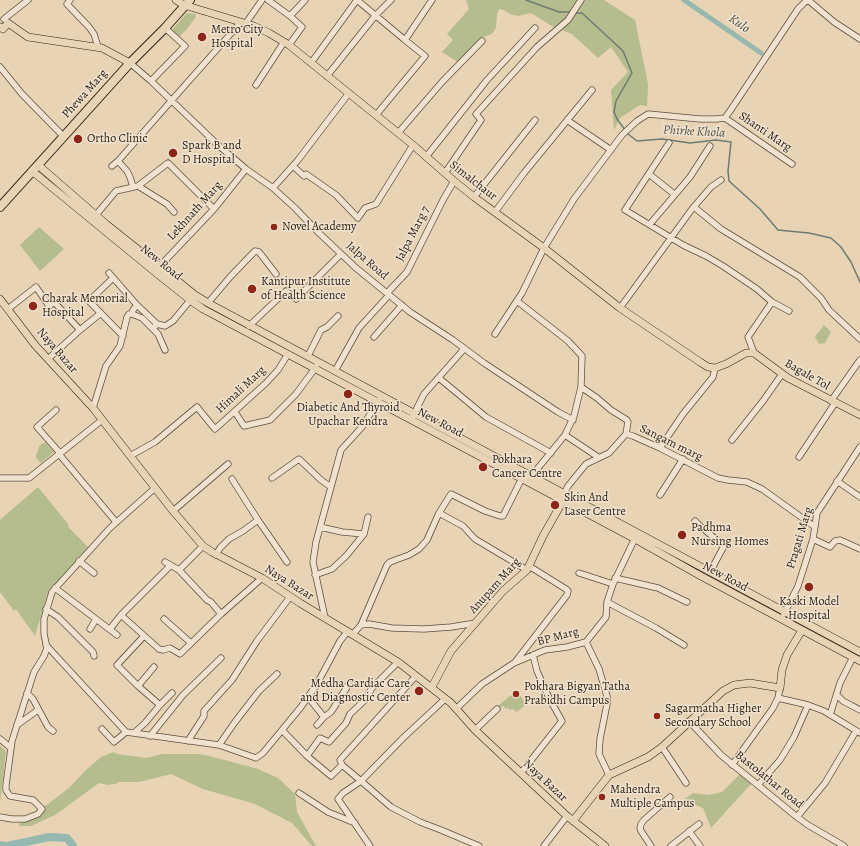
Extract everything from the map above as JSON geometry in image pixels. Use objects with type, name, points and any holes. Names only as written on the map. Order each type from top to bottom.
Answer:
[{"type":"highway","name":"Phewa Marg","points":[[0,207],[63,136],[187,3]]},
{"type":"main road","name":"Simalchaur","points":[[176,0],[244,23],[269,33],[286,43],[413,145],[474,197],[544,248],[620,308],[700,362],[708,367],[715,368]]},
{"type":"main road","points":[[3,26],[28,37],[98,47],[109,51],[122,60],[130,63]]},
{"type":"main road","name":"New Road","points":[[35,168],[96,215],[159,267],[192,298],[208,303],[308,356],[317,366],[335,371],[379,399]]},
{"type":"main road","name":"New Road","points":[[35,168],[192,298],[288,354],[317,366],[412,416],[783,616],[860,652]]},
{"type":"main road","name":"Naya Bazar","points":[[0,299],[48,359],[93,408],[173,511],[203,546],[216,555],[262,578],[290,597],[398,662],[432,687],[451,703],[476,730],[567,816],[605,846]]},
{"type":"main road","points":[[715,368],[746,353],[754,353]]},
{"type":"main road","name":"Bagale Tol","points":[[754,353],[782,374],[860,415]]},
{"type":"main road","name":"Anupam Marg","points":[[432,687],[451,651],[503,591],[528,568],[563,497]]},
{"type":"main road","name":"New Road","points":[[636,536],[710,572],[783,616],[802,630],[860,661]]},
{"type":"main road","points":[[573,821],[609,775],[648,756],[662,747],[723,691],[734,685],[750,683],[780,688],[782,670],[787,654],[802,630]]},
{"type":"street","points":[[3,26],[28,0]]},
{"type":"street","points":[[112,166],[244,23],[262,0]]},
{"type":"street","points":[[256,85],[286,43],[302,27],[268,0]]},
{"type":"street","points":[[290,16],[305,0]]},
{"type":"street","points":[[311,62],[357,0],[425,56],[376,115]]},
{"type":"street","points":[[327,76],[375,16],[391,0]]},
{"type":"street","points":[[405,40],[432,0]]},
{"type":"street","points":[[445,173],[481,120],[476,114],[537,47],[568,20],[581,0]]},
{"type":"street","points":[[495,334],[517,301],[544,248],[574,199],[622,135],[644,116],[648,114],[700,119],[725,118],[798,9],[807,0],[834,22],[860,39]]},
{"type":"street","points":[[67,1],[89,26],[94,34],[98,47]]},
{"type":"street","points":[[0,13],[3,26]]},
{"type":"street","points":[[151,81],[185,46],[165,28]]},
{"type":"street","points":[[426,157],[487,80],[535,28]]},
{"type":"street","points":[[398,133],[442,82],[476,49],[482,41]]},
{"type":"street","name":"Jalpa Road","points":[[130,63],[172,100],[218,145],[246,169],[273,188],[341,254],[419,319],[558,412],[573,420]]},
{"type":"street","points":[[0,67],[22,94],[63,136]]},
{"type":"street","points":[[495,212],[524,173],[592,90]]},
{"type":"street","points":[[273,188],[293,166],[349,93]]},
{"type":"street","name":"Shanti Marg","points":[[725,118],[792,164]]},
{"type":"street","points":[[474,197],[535,120]]},
{"type":"street","points":[[567,120],[611,150]]},
{"type":"street","points":[[669,143],[625,210],[650,224],[670,238],[723,266],[757,289],[772,302],[789,311]]},
{"type":"street","points":[[293,166],[304,176],[306,174],[336,195],[358,218],[365,208],[376,204],[413,145]]},
{"type":"street","points":[[650,224],[690,177],[710,146]]},
{"type":"street","points":[[118,161],[130,177],[135,187],[167,204],[174,212]]},
{"type":"street","points":[[96,215],[116,191],[135,187],[168,163],[214,209]]},
{"type":"street","name":"Lekhnath Marg","points":[[159,267],[214,209],[246,169]]},
{"type":"street","points":[[649,174],[674,194]]},
{"type":"street","points":[[620,308],[694,207],[711,187],[721,180]]},
{"type":"street","name":"Jalpa Marg 7","points":[[335,371],[359,328],[407,272],[454,181]]},
{"type":"street","points":[[694,207],[720,228],[800,277],[829,310],[860,339]]},
{"type":"street","points":[[208,303],[255,251],[259,252],[276,274]]},
{"type":"street","points":[[249,326],[286,291],[296,299],[341,254]]},
{"type":"street","points":[[109,273],[155,326],[165,350]]},
{"type":"street","points":[[113,278],[89,302],[123,336]]},
{"type":"street","points":[[8,309],[36,287],[49,306],[54,302],[80,330]]},
{"type":"street","points":[[132,314],[155,326],[164,326],[173,321],[192,298]]},
{"type":"street","points":[[517,301],[568,341],[582,356],[581,387],[573,420],[565,435],[530,480]]},
{"type":"street","points":[[754,353],[748,337],[772,302]]},
{"type":"street","points":[[93,408],[106,366],[120,346],[127,317],[129,314],[132,314],[137,305]]},
{"type":"street","points":[[374,337],[402,305]]},
{"type":"street","points":[[48,359],[101,313]]},
{"type":"street","points":[[308,356],[321,330],[327,327],[338,316]]},
{"type":"street","points":[[412,416],[424,394],[464,349]]},
{"type":"street","name":"Himali Marg","points":[[130,456],[154,442],[197,407],[215,429],[266,383],[278,370],[288,354]]},
{"type":"street","points":[[799,457],[860,360]]},
{"type":"street","points":[[235,412],[244,426],[270,420],[296,394],[317,366]]},
{"type":"street","points":[[660,448],[683,414],[713,377],[715,368]]},
{"type":"street","points":[[732,440],[759,407],[782,374]]},
{"type":"street","points":[[439,378],[486,417],[551,453]]},
{"type":"street","points":[[581,387],[611,410],[627,420],[626,434]]},
{"type":"street","points":[[325,618],[313,562],[320,527],[341,450],[362,428],[379,399]]},
{"type":"street","points":[[56,410],[37,427],[116,522]]},
{"type":"street","points":[[0,478],[29,478],[102,420]]},
{"type":"street","name":"Sangam marg","points":[[563,497],[586,464],[609,453],[626,434],[660,448],[718,478],[747,482],[762,489],[815,527]]},
{"type":"street","points":[[565,435],[598,458]]},
{"type":"street","name":"Pragati Marg","points":[[783,616],[795,593],[813,539],[817,513],[860,447]]},
{"type":"street","points":[[272,478],[299,459],[321,480],[332,487]]},
{"type":"street","points":[[660,495],[683,459]]},
{"type":"street","points":[[173,511],[228,464]]},
{"type":"street","points":[[361,625],[387,565],[390,562],[420,549],[427,540],[451,494],[485,511],[503,516],[523,476]]},
{"type":"street","points":[[232,479],[258,520],[288,562]]},
{"type":"street","points":[[837,481],[860,497]]},
{"type":"street","points":[[0,817],[25,819],[38,814],[42,808],[33,800],[10,796],[6,790],[11,748],[17,725],[34,672],[44,656],[46,646],[43,627],[46,609],[55,588],[116,522],[155,488]]},
{"type":"street","points":[[440,513],[463,526],[476,539],[566,589],[568,592],[514,663]]},
{"type":"street","points":[[315,575],[325,572],[340,563],[364,534],[368,517]]},
{"type":"street","points":[[216,555],[220,548],[229,539],[243,532],[258,520]]},
{"type":"street","points":[[695,521],[724,546],[710,572]]},
{"type":"street","points":[[320,527],[342,532],[364,534]]},
{"type":"street","name":"BP Marg","points":[[456,709],[482,684],[514,663],[545,650],[568,647],[586,642],[606,617],[607,602],[614,581],[636,536]]},
{"type":"street","points":[[813,539],[830,547],[835,541],[840,540],[860,549]]},
{"type":"street","points":[[179,570],[203,546]]},
{"type":"street","points":[[79,561],[94,573]]},
{"type":"street","points":[[110,629],[167,564],[179,570],[221,614]]},
{"type":"street","points":[[579,573],[614,581],[658,588],[687,602]]},
{"type":"street","points":[[121,615],[161,650],[170,648],[180,654],[221,614],[262,578]]},
{"type":"street","points":[[55,588],[117,635]]},
{"type":"street","points":[[188,741],[204,716],[204,711],[232,680],[257,641],[290,597]]},
{"type":"street","points":[[607,602],[684,644]]},
{"type":"street","points":[[46,609],[58,617],[92,652],[94,656]]},
{"type":"street","points":[[90,629],[96,619]]},
{"type":"street","points":[[164,619],[191,643]]},
{"type":"street","points":[[102,728],[114,742],[126,732],[135,732],[150,736],[219,745],[256,758],[263,753],[308,697],[317,684],[340,641],[361,625],[369,624],[392,628],[424,629],[451,627],[477,622]]},
{"type":"street","points":[[144,636],[117,665],[160,705]]},
{"type":"street","points":[[586,642],[599,669],[607,696],[599,754],[609,775]]},
{"type":"street","points":[[46,646],[126,732]]},
{"type":"street","points":[[521,773],[562,721],[549,698],[533,655]]},
{"type":"street","points":[[830,715],[840,683],[853,657]]},
{"type":"street","points":[[150,736],[183,695],[221,658]]},
{"type":"street","points":[[307,756],[320,738],[329,742],[346,723],[350,714],[365,700],[372,688],[398,662]]},
{"type":"street","points":[[138,686],[154,667]]},
{"type":"street","points":[[219,745],[259,692],[277,674]]},
{"type":"street","points":[[416,676],[340,760],[342,766],[361,780],[391,807],[420,822],[479,846]]},
{"type":"street","points":[[317,726],[324,717],[331,712],[349,684]]},
{"type":"street","points":[[732,765],[770,712],[778,698],[780,688]]},
{"type":"street","points":[[27,693],[33,699],[48,727],[53,731]]},
{"type":"street","points":[[135,732],[172,693]]},
{"type":"street","points":[[837,695],[843,701],[860,710]]},
{"type":"street","points":[[308,697],[324,717]]},
{"type":"street","points":[[778,698],[808,705],[824,711],[858,732],[825,784],[797,817]]},
{"type":"street","points":[[370,846],[338,799],[343,793],[361,780],[445,699]]},
{"type":"street","points":[[758,785],[780,760],[794,737],[808,705]]},
{"type":"street","points":[[476,730],[497,709]]},
{"type":"street","points":[[17,725],[38,710]]},
{"type":"street","name":"Bastolathar Road","points":[[689,721],[732,765],[808,825],[844,846]]},
{"type":"street","points":[[282,730],[307,756],[331,776],[342,766]]},
{"type":"street","points":[[0,739],[11,748]]},
{"type":"street","points":[[662,747],[686,784]]},
{"type":"street","points":[[299,792],[328,812],[355,823]]},
{"type":"street","points":[[651,846],[641,831],[641,824],[670,797]]},
{"type":"street","points":[[544,846],[567,816]]},
{"type":"street","points":[[671,846],[698,824]]},
{"type":"street","points":[[689,831],[700,846]]},
{"type":"green space","points":[[466,0],[604,0],[635,20],[648,84],[647,106],[640,105],[620,118],[614,130],[611,90],[628,72],[611,47],[598,58],[572,34],[552,26],[531,13],[518,16],[499,9],[496,28],[492,34],[483,37],[458,62],[442,52],[453,40],[447,34],[469,9]]},
{"type":"green space","points":[[187,13],[196,14],[195,18],[179,37],[171,31]]},
{"type":"green space","points":[[39,227],[64,249],[40,271],[20,245]]},
{"type":"green space","points":[[824,325],[831,332],[825,343],[819,344],[815,337]]},
{"type":"green space","points":[[45,442],[54,452],[41,463],[36,458],[36,455],[40,445]]},
{"type":"green space","points":[[38,487],[68,524],[69,528],[88,547],[48,592],[35,636],[16,609],[14,611],[0,592],[0,520]]},
{"type":"green space","points":[[517,690],[526,705],[516,712],[513,709],[506,709],[503,706],[500,708],[498,706]]},
{"type":"green space","points":[[0,746],[6,751],[0,803]]},
{"type":"green space","points":[[114,752],[117,754],[146,758],[163,754],[200,754],[258,769],[278,778],[295,794],[297,812],[316,846],[312,846],[292,823],[255,804],[203,789],[171,774],[139,782],[119,782],[108,785],[99,783],[55,815],[31,826],[20,826],[19,824],[69,788],[101,757]]},
{"type":"green space","points":[[740,774],[751,784],[711,828],[703,808],[683,800],[693,793],[709,795],[722,792]]},
{"type":"waterway","name":"Phirke Khola","points":[[526,0],[559,12],[572,12]]},
{"type":"waterway","name":"Kulo","points":[[684,0],[761,53]]},
{"type":"waterway","name":"Phirke Khola","points":[[575,13],[582,13],[623,51],[632,73],[616,101],[614,112],[617,119],[628,134],[637,141],[662,139],[690,143],[716,140],[731,142],[728,171],[729,181],[760,209],[778,230],[809,233],[831,238],[841,247],[851,262],[860,282]]},
{"type":"waterway","points":[[0,845],[7,846],[49,837],[67,838],[73,846]]},
{"type":"place","name":"Metro City Hospital","points":[[202,37]]},
{"type":"place","name":"Ortho Clinic","points":[[78,139]]},
{"type":"place","name":"Spark B and D Hospital","points":[[173,153]]},
{"type":"place","name":"Novel Academy","points":[[274,227]]},
{"type":"place","name":"Kantipur Institute of Health Science","points":[[252,289]]},
{"type":"place","name":"Charak Memorial Hospital","points":[[33,306]]},
{"type":"place","name":"Diabetic And Thyroid Upachar Kendra","points":[[348,394]]},
{"type":"place","name":"Pokhara Cancer Centre","points":[[483,467]]},
{"type":"place","name":"Skin And Laser Centre","points":[[555,505]]},
{"type":"place","name":"Padhma Nursing Homes","points":[[682,535]]},
{"type":"place","name":"Kaski Model Hospital","points":[[809,587]]},
{"type":"place","name":"Medha Cardiac Care and Diagnostic Center","points":[[419,691]]},
{"type":"place","name":"Pokhara Bigyan Tatha Prabidhi Campus","points":[[516,694]]},
{"type":"place","name":"Sagarmatha Higher Secondary School","points":[[657,716]]},
{"type":"place","name":"Mahendra Multiple Campus","points":[[602,797]]}]
